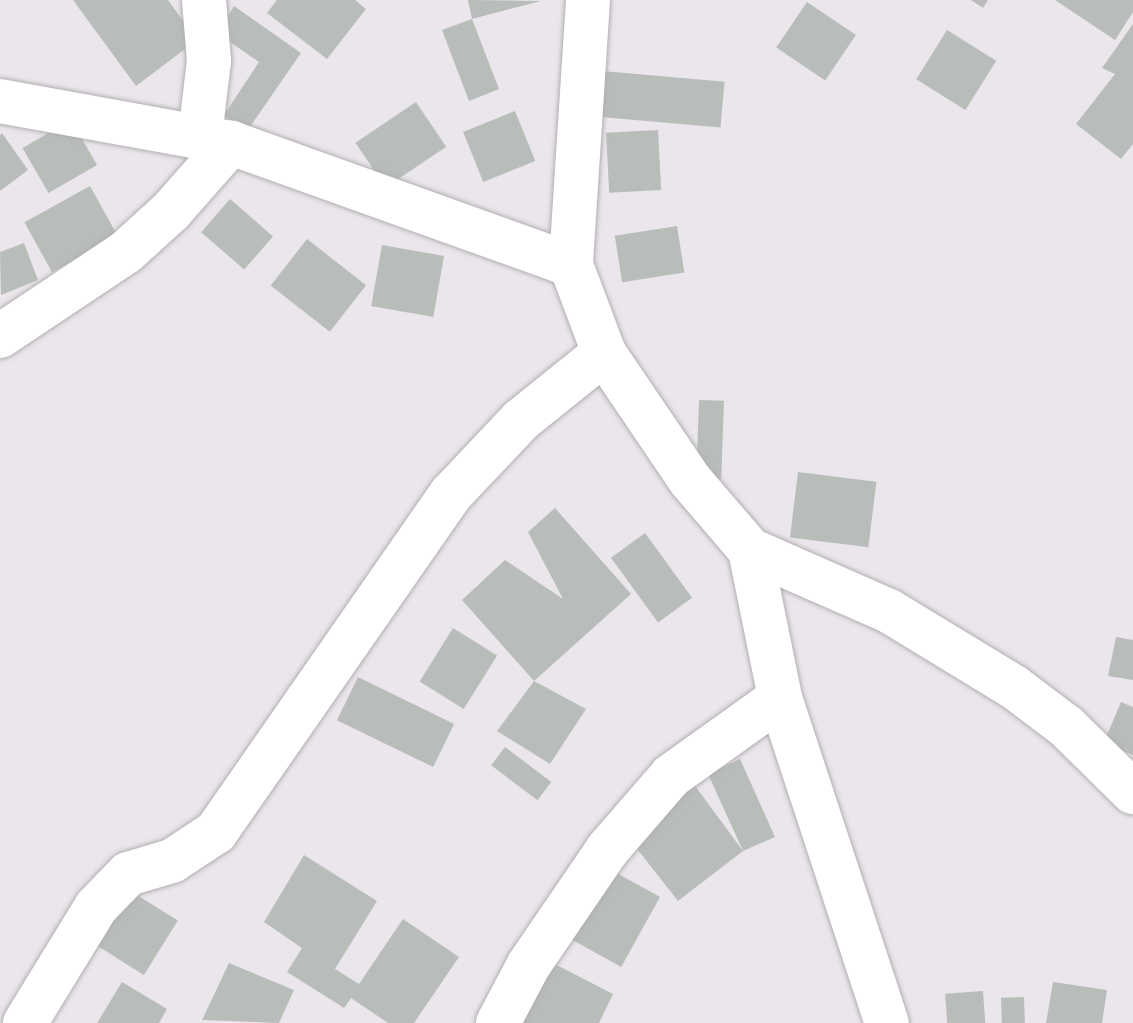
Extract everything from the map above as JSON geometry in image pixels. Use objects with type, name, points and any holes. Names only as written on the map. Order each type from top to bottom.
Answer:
[{"type":"street","points":[[0,336],[126,252],[171,211],[216,139],[204,0]]},
{"type":"street","points":[[588,0],[571,265],[604,353],[690,480],[750,550],[889,611],[1014,687],[1067,727],[1133,792]]},
{"type":"street","points":[[0,101],[216,139],[571,265]]},
{"type":"street","points":[[25,1023],[96,907],[128,874],[172,861],[216,832],[451,494],[521,420],[604,353]]},
{"type":"street","points":[[750,550],[780,698],[887,1023]]},
{"type":"street","points":[[498,1023],[528,966],[607,850],[671,776],[780,698]]},
{"type":"building","points":[[73,0],[168,0],[197,40],[136,86]]},
{"type":"building","points":[[277,0],[355,0],[366,9],[327,59],[267,13]]},
{"type":"building","points":[[468,0],[541,1],[472,19]]},
{"type":"building","points":[[971,0],[988,0],[983,8]]},
{"type":"building","points":[[1055,0],[1133,0],[1133,12],[1115,40]]},
{"type":"building","points":[[807,2],[856,35],[825,81],[776,48]]},
{"type":"building","points":[[234,6],[301,53],[247,131],[224,115],[259,62],[217,33]]},
{"type":"building","points":[[472,19],[499,89],[469,101],[442,30]]},
{"type":"building","points":[[1133,24],[1133,144],[1121,159],[1076,124],[1115,74],[1102,68]]},
{"type":"building","points":[[947,30],[996,61],[965,110],[916,79]]},
{"type":"building","points":[[602,71],[725,82],[721,128],[598,117]]},
{"type":"building","points":[[416,102],[446,147],[386,188],[355,143]]},
{"type":"building","points":[[515,111],[535,161],[483,182],[463,132]]},
{"type":"building","points":[[71,120],[97,165],[49,193],[23,148]]},
{"type":"building","points":[[658,130],[661,190],[609,193],[606,133]]},
{"type":"building","points":[[2,133],[28,170],[0,191],[0,135]]},
{"type":"building","points":[[90,186],[118,236],[52,272],[24,222]]},
{"type":"building","points":[[230,199],[273,236],[244,270],[201,232]]},
{"type":"building","points":[[677,226],[684,272],[622,282],[615,236]]},
{"type":"building","points":[[307,239],[366,285],[330,332],[271,285]]},
{"type":"building","points":[[24,243],[38,280],[1,295],[0,252]]},
{"type":"building","points":[[382,245],[444,256],[433,317],[371,306]]},
{"type":"building","points":[[699,400],[724,401],[721,479],[696,478]]},
{"type":"building","points":[[798,472],[876,482],[868,547],[790,538]]},
{"type":"building","points":[[555,508],[631,594],[534,681],[462,600],[505,560],[563,599],[528,532]]},
{"type":"building","points":[[645,533],[692,598],[658,622],[611,558]]},
{"type":"building","points":[[453,628],[497,656],[464,709],[420,681]]},
{"type":"building","points":[[1116,637],[1133,640],[1133,680],[1108,676]]},
{"type":"building","points":[[358,677],[454,724],[433,767],[337,720]]},
{"type":"building","points":[[534,681],[586,709],[550,764],[497,731]]},
{"type":"building","points":[[1121,702],[1133,707],[1133,755],[1104,742]]},
{"type":"building","points":[[505,747],[551,782],[537,800],[491,765]]},
{"type":"building","points":[[740,759],[775,837],[743,851],[708,774]]},
{"type":"building","points":[[693,783],[743,851],[678,901],[627,836]]},
{"type":"building","points":[[304,855],[377,901],[335,969],[359,984],[403,919],[459,957],[414,1023],[388,1023],[351,998],[344,1008],[287,972],[302,948],[264,922]]},
{"type":"building","points":[[604,866],[660,897],[621,967],[565,936]]},
{"type":"building","points":[[132,892],[178,921],[144,975],[98,946]]},
{"type":"building","points":[[543,958],[613,994],[599,1023],[510,1023]]},
{"type":"building","points":[[229,963],[294,990],[279,1023],[202,1020]]},
{"type":"building","points":[[122,982],[167,1009],[159,1023],[97,1023]]},
{"type":"building","points":[[1053,982],[1107,990],[1102,1023],[1046,1023]]},
{"type":"building","points":[[983,991],[985,1023],[947,1023],[945,994]]},
{"type":"building","points":[[1024,997],[1025,1023],[1002,1023],[1001,998]]}]
